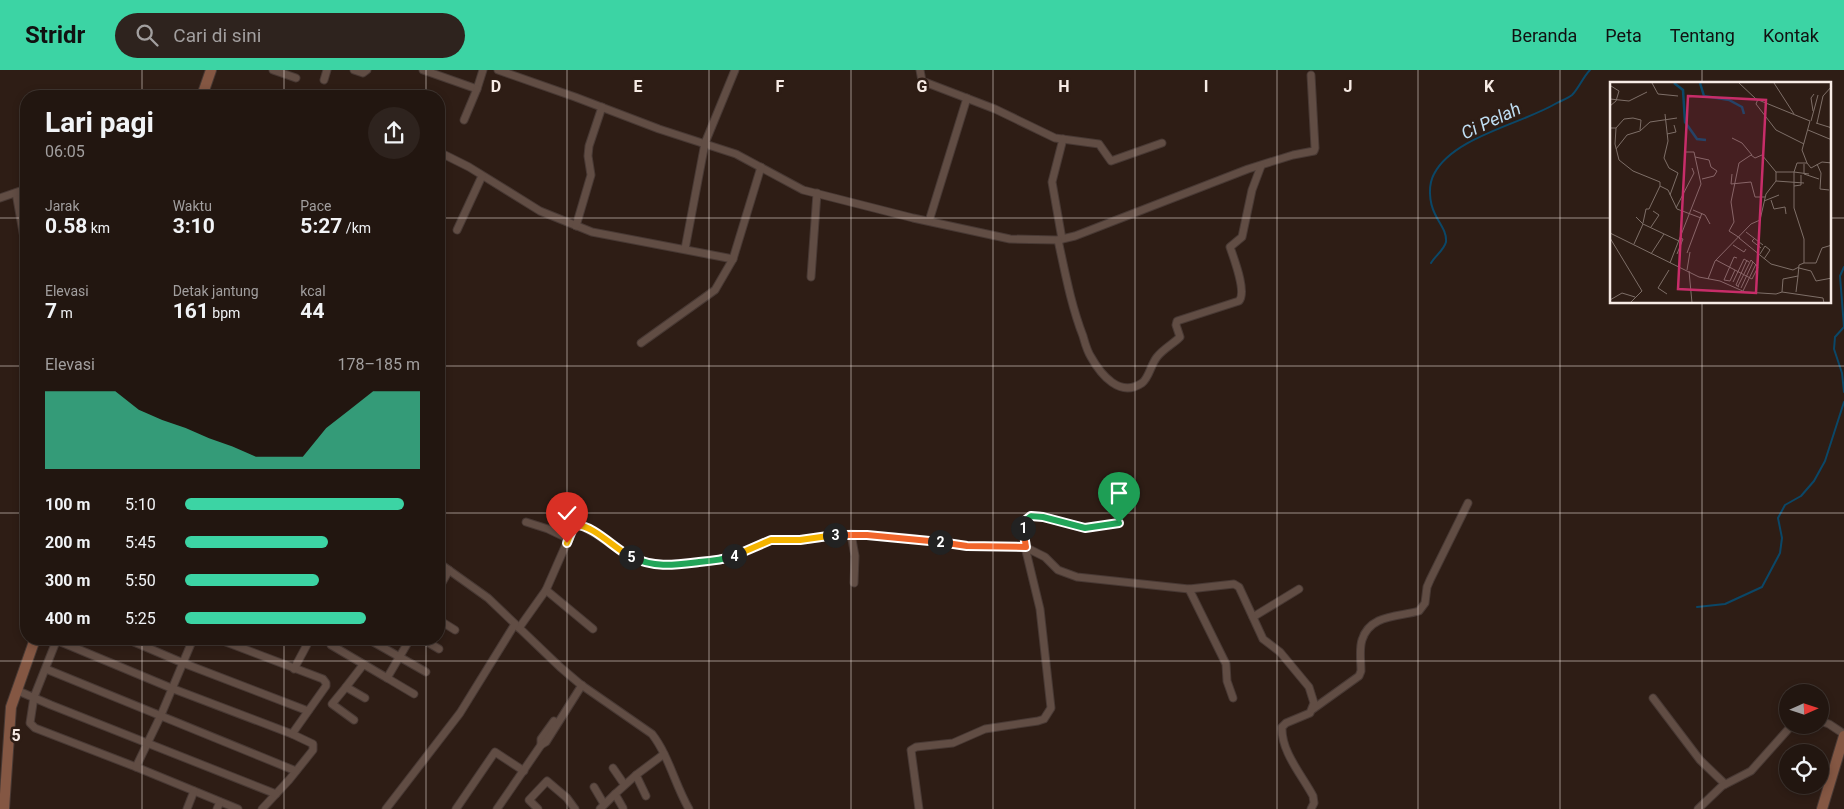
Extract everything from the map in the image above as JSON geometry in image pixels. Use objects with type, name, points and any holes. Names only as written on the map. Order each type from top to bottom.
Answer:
[{"type":"street","points":[[204,90],[211,70]]},
{"type":"street","points":[[274,70],[296,78]]},
{"type":"street","points":[[324,80],[327,70]]},
{"type":"street","points":[[354,70],[365,73],[367,70]]},
{"type":"street","points":[[423,70],[477,89]]},
{"type":"street","points":[[464,120],[484,70]]},
{"type":"street","points":[[498,70],[659,129],[736,154],[797,188],[1010,239],[1060,239],[1104,226],[1248,169],[1315,150],[1311,75]]},
{"type":"street","points":[[685,249],[705,143],[735,70]]},
{"type":"street","points":[[920,70],[922,81],[995,109],[1055,138],[1099,144],[1111,161],[1162,143]]},
{"type":"street","points":[[929,221],[967,98]]},
{"type":"street","points":[[576,226],[592,175],[588,156],[589,146],[602,107]]},
{"type":"street","points":[[1063,140],[1052,182],[1070,292],[1091,357],[1102,373],[1116,386],[1125,388],[1139,385],[1144,381],[1157,357],[1180,337],[1176,325],[1177,321],[1241,299],[1242,291],[1230,247],[1242,237],[1252,190],[1260,166]]},
{"type":"street","points":[[445,155],[469,167],[540,211],[592,232],[734,259]]},
{"type":"street","points":[[641,343],[715,290],[734,259],[761,167]]},
{"type":"street","points":[[457,230],[482,176]]},
{"type":"street","points":[[0,198],[20,191]]},
{"type":"street","points":[[16,193],[20,215]]},
{"type":"street","points":[[811,277],[817,193]]},
{"type":"street","points":[[1311,809],[1314,803],[1313,796],[1284,744],[1282,727],[1286,723],[1305,717],[1313,709],[1359,676],[1361,671],[1362,639],[1374,623],[1383,618],[1412,613],[1423,608],[1430,580],[1468,503]]},
{"type":"street","points":[[919,809],[912,750],[952,743],[985,729],[1038,721],[1044,719],[1051,708],[1038,601],[1023,528],[1030,516],[1043,517],[1085,528],[1119,523]]},
{"type":"street","points":[[526,522],[548,528],[569,539]]},
{"type":"street","points":[[386,809],[460,713],[517,626],[546,590],[576,525],[580,525],[596,534],[626,555],[639,561],[673,566],[725,559],[771,540],[800,540],[851,534],[909,538],[967,546],[1026,547],[1045,557],[1058,570],[1070,575],[1189,589],[1234,584],[1239,587],[1263,639],[1280,652],[1309,687],[1313,697],[1313,709]]},
{"type":"street","points":[[851,534],[855,556],[854,583]]},
{"type":"street","points":[[445,567],[476,588],[580,684],[644,726],[656,739],[689,809]]},
{"type":"street","points":[[445,577],[449,570]]},
{"type":"street","points":[[1253,617],[1299,588]]},
{"type":"street","points":[[1189,589],[1226,664],[1227,681],[1233,698]]},
{"type":"street","points":[[546,590],[592,629]]},
{"type":"street","points":[[445,624],[454,630]]},
{"type":"street","points":[[4,809],[11,707],[33,645]]},
{"type":"street","points":[[55,645],[34,696],[30,719],[32,726],[194,791],[218,805],[238,809]]},
{"type":"street","points":[[71,645],[171,688],[292,734],[312,744],[314,747],[296,771],[262,809]]},
{"type":"street","points":[[141,645],[308,711]]},
{"type":"street","points":[[136,767],[161,715],[190,645]]},
{"type":"street","points":[[233,645],[323,679],[326,683],[326,686],[292,734]]},
{"type":"street","points":[[294,669],[307,645]]},
{"type":"street","points":[[331,645],[414,694]]},
{"type":"street","points":[[379,645],[426,672]]},
{"type":"street","points":[[387,678],[407,645]]},
{"type":"street","points":[[432,645],[439,649]]},
{"type":"street","points":[[354,720],[332,704],[362,665]]},
{"type":"street","points":[[46,669],[296,771]]},
{"type":"street","points":[[497,809],[580,684]]},
{"type":"street","points":[[346,687],[365,698]]},
{"type":"street","points":[[16,690],[276,794]]},
{"type":"street","points":[[1653,698],[1700,760],[1725,784]]},
{"type":"street","points":[[1822,809],[1844,735],[1829,724]]},
{"type":"street","points":[[1698,809],[1725,784],[1751,770],[1784,734]]},
{"type":"street","points":[[456,809],[495,752],[524,771]]},
{"type":"street","points":[[594,787],[602,806],[624,784],[664,754]]},
{"type":"street","points":[[614,768],[624,784]]},
{"type":"street","points":[[636,775],[646,796]]},
{"type":"street","points":[[538,809],[529,800],[547,781],[567,798],[575,809]]},
{"type":"street","points":[[187,809],[194,791]]},
{"type":"street","points":[[615,794],[623,808]]},
{"type":"waterway","name":"Ci Pelah","points":[[1431,263],[1446,242],[1444,231],[1431,204],[1430,194],[1432,178],[1443,161],[1456,150],[1472,141],[1541,111],[1570,96],[1590,70]]},
{"type":"waterway","points":[[1844,267],[1840,276],[1844,327],[1835,337],[1834,349],[1842,373],[1844,392]]},
{"type":"waterway","points":[[1697,607],[1725,604],[1762,587],[1780,553],[1782,538],[1778,518],[1785,505],[1801,496],[1814,481],[1825,461],[1844,402]]},
{"type":"route","points":[[567,543],[573,528],[576,525],[580,525],[626,555],[639,561],[673,566],[725,559],[771,540],[800,540],[851,534],[948,542],[967,546],[1026,547],[1023,528],[1030,516],[1040,516],[1085,528],[1119,523]]}]
